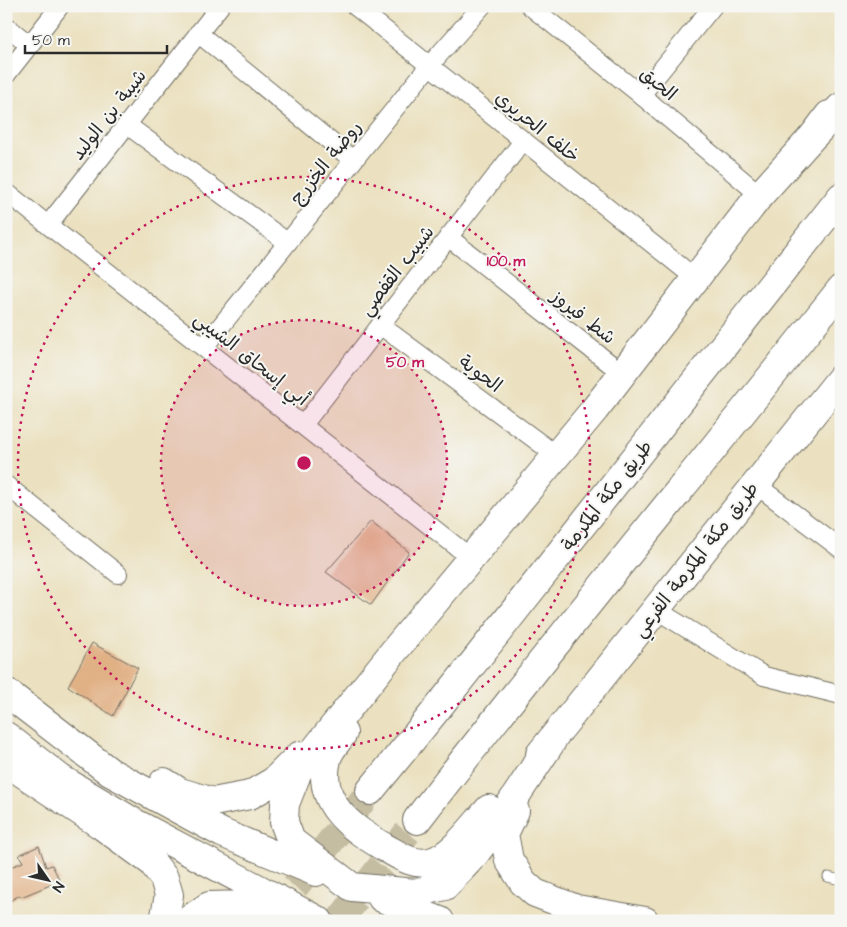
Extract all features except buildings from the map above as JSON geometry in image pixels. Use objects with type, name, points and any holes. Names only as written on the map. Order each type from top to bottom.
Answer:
[{"type":"main road","points":[[815,134],[841,98]]},
{"type":"main road","points":[[552,741],[498,823],[475,854],[444,886],[415,893],[352,887],[291,841],[284,822],[285,804],[298,771],[622,373],[760,195],[841,107]]},
{"type":"main road","name":"طريق مكة المكرمة","points":[[370,791],[433,714],[841,197]]},
{"type":"main road","points":[[416,820],[484,732],[841,289]]},
{"type":"main road","name":"طريق مكة المكرمة الفرعي","points":[[552,741],[755,484],[838,386]]},
{"type":"main road","points":[[6,671],[97,742],[180,792],[213,802],[250,795],[274,781],[295,761],[394,651]]},
{"type":"main road","points":[[394,651],[327,758],[325,779],[329,797],[339,814],[368,838],[409,861],[430,862],[448,854],[552,741]]},
{"type":"main road","points":[[6,692],[110,772],[222,833],[440,921]]},
{"type":"main road","points":[[6,736],[61,779],[77,789],[317,921]]},
{"type":"main road","points":[[552,741],[504,834],[509,860],[523,882],[535,893],[550,900],[577,909],[645,921]]},
{"type":"main road","points":[[6,762],[101,825],[152,862],[164,878],[169,896],[164,921]]},
{"type":"main road","points":[[186,921],[209,906],[244,905],[317,921]]},
{"type":"street","points":[[6,75],[60,6]]},
{"type":"street","name":"شيبة بن الوليد","points":[[48,225],[220,6]]},
{"type":"street","name":"خلف الحريري","points":[[354,6],[695,278]]},
{"type":"street","name":"روضة الخزرج","points":[[204,347],[429,66],[482,6]]},
{"type":"street","name":"الحبق","points":[[530,6],[641,95],[760,195]]},
{"type":"street","points":[[641,95],[713,6]]},
{"type":"street","points":[[6,26],[30,45]]},
{"type":"street","points":[[198,33],[353,160]]},
{"type":"street","points":[[127,125],[287,242]]},
{"type":"street","name":"شبيب القفصي","points":[[303,425],[523,140]]},
{"type":"street","name":"أبي إسحاق الشيبي","points":[[6,192],[471,558]]},
{"type":"street","name":"شط فيروز","points":[[448,237],[622,373]]},
{"type":"street","name":"الحوية","points":[[380,325],[556,455]]},
{"type":"street","points":[[755,484],[841,548]]},
{"type":"street","points":[[6,485],[118,574]]},
{"type":"street","points":[[655,609],[764,676],[841,695]]},
{"type":"lane","points":[[828,877],[841,880]]},
{"type":"tunnel","points":[[269,920],[370,791]]},
{"type":"tunnel","points":[[339,921],[417,820]]}]
